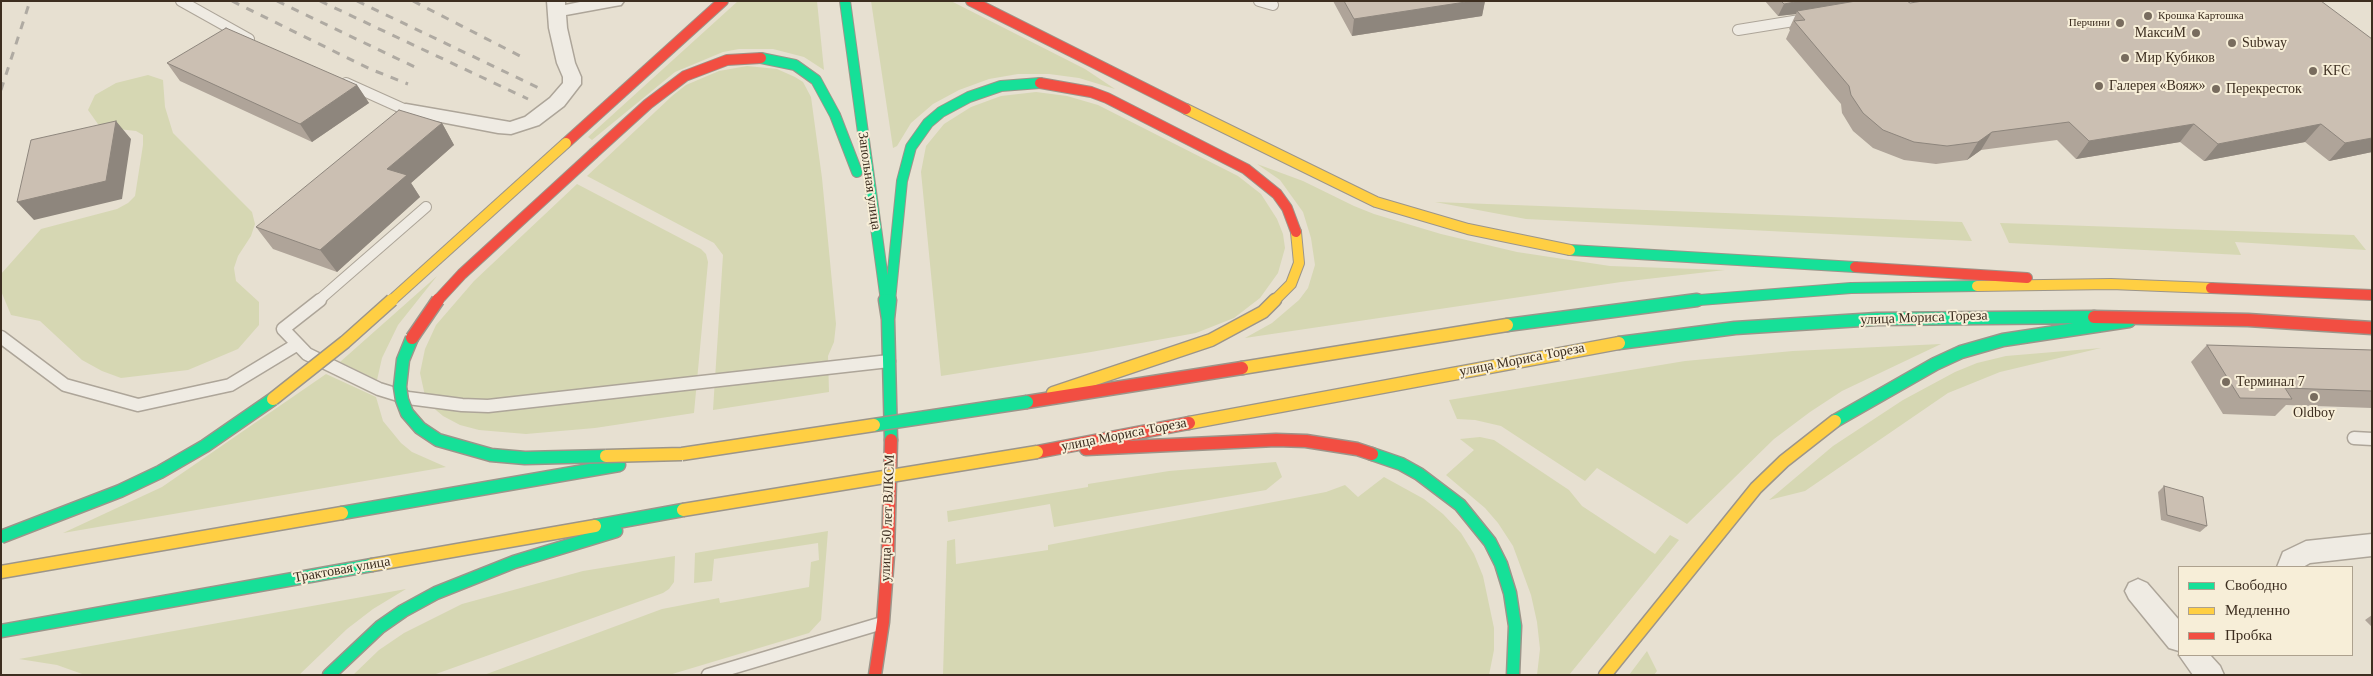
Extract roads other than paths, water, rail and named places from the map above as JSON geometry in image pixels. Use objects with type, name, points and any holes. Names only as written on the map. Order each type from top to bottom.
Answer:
[{"type":"street","points":[[406,110],[498,128],[523,126],[558,102],[572,84],[572,77],[562,46],[556,7],[615,1]]},
{"type":"street","points":[[1,537],[136,484],[205,446],[256,412],[352,336],[723,1]]},
{"type":"street","name":"Запольная улица","points":[[845,1],[888,319],[889,362]]},
{"type":"street","points":[[972,1],[1040,38],[1350,191],[1385,205],[1468,229],[1567,250],[1607,254],[1786,262],[2111,284],[2372,295]]},
{"type":"street","points":[[682,454],[525,458],[491,454],[438,440],[420,428],[407,413],[400,387],[403,360],[416,330],[435,303],[462,274],[667,88],[696,71],[727,60],[741,58],[782,61],[806,71],[820,86],[835,115],[873,213]]},
{"type":"street","points":[[1,572],[682,454],[1027,402],[1070,391],[1211,340],[1241,326],[1264,312],[1280,298],[1291,284],[1300,263],[1299,245],[1287,208],[1277,194],[1246,169],[1107,98],[1091,92],[1054,84],[1001,86],[968,96],[941,112],[928,123],[911,146],[905,166],[888,319]]},
{"type":"street","points":[[1070,391],[1562,316],[1680,301],[1860,288],[2111,284]]},
{"type":"street","name":"улица Мориса Тореза","points":[[683,510],[1081,446],[1571,351],[1663,336],[1734,328],[1886,319],[1979,316],[2156,317],[2372,328]]},
{"type":"street","points":[[1605,675],[1756,488],[1784,461],[1837,420],[1927,368],[1961,352],[2003,340],[2156,317]]},
{"type":"street","name":"улица 50 лет ВЛКСМ","points":[[875,675],[883,622],[889,514],[889,362]]},
{"type":"street","points":[[1081,446],[1276,440],[1306,441],[1357,449],[1401,464],[1420,474],[1460,505],[1490,542],[1510,593],[1515,626],[1513,675]]},
{"type":"street","points":[[329,675],[380,627],[436,593],[514,562],[683,510]]},
{"type":"street","name":"Трактовая улица","points":[[1,631],[683,510]]},
{"type":"street","points":[[2290,566],[2292,560],[2306,552],[2372,545]]},
{"type":"street","points":[[2138,591],[2178,638]]},
{"type":"street","points":[[880,644],[887,675]]},
{"type":"street","points":[[2194,656],[2210,675]]},
{"type":"lane","points":[[182,1],[254,42]]},
{"type":"lane","points":[[1259,1],[1273,5]]},
{"type":"lane","points":[[1885,6],[1914,1]]},
{"type":"lane","points":[[1738,30],[1816,17]]},
{"type":"lane","points":[[334,78],[406,110]]},
{"type":"lane","points":[[426,208],[337,286],[283,329],[296,345],[307,354],[379,389],[408,398],[462,406],[515,404],[889,362]]},
{"type":"lane","points":[[1,337],[65,386],[138,404],[230,385],[296,345]]},
{"type":"lane","points":[[2354,438],[2372,439]]},
{"type":"lane","points":[[708,675],[883,622]]},
{"type":"railway","points":[[1,90],[30,1]]},
{"type":"railway","points":[[232,1],[370,69],[408,84]]},
{"type":"railway","points":[[277,1],[421,70]]},
{"type":"railway","points":[[320,1],[528,99]]},
{"type":"railway","points":[[357,1],[541,89]]},
{"type":"railway","points":[[413,1],[522,57]]},
{"type":"place","name":"Крошка Картошка","points":[[2148,16]]},
{"type":"place","name":"Перчини","points":[[2120,23]]},
{"type":"place","name":"МаксиМ","points":[[2196,33]]},
{"type":"place","name":"Subway","points":[[2232,43]]},
{"type":"place","name":"Мир Кубиков","points":[[2125,58]]},
{"type":"place","name":"KFC","points":[[2313,71]]},
{"type":"place","name":"Галерея «Вояж»","points":[[2099,86]]},
{"type":"place","name":"Перекресток","points":[[2216,89]]},
{"type":"place","name":"Терминал 7","points":[[2226,382]]},
{"type":"place","name":"Oldboy","points":[[2314,397]]}]
